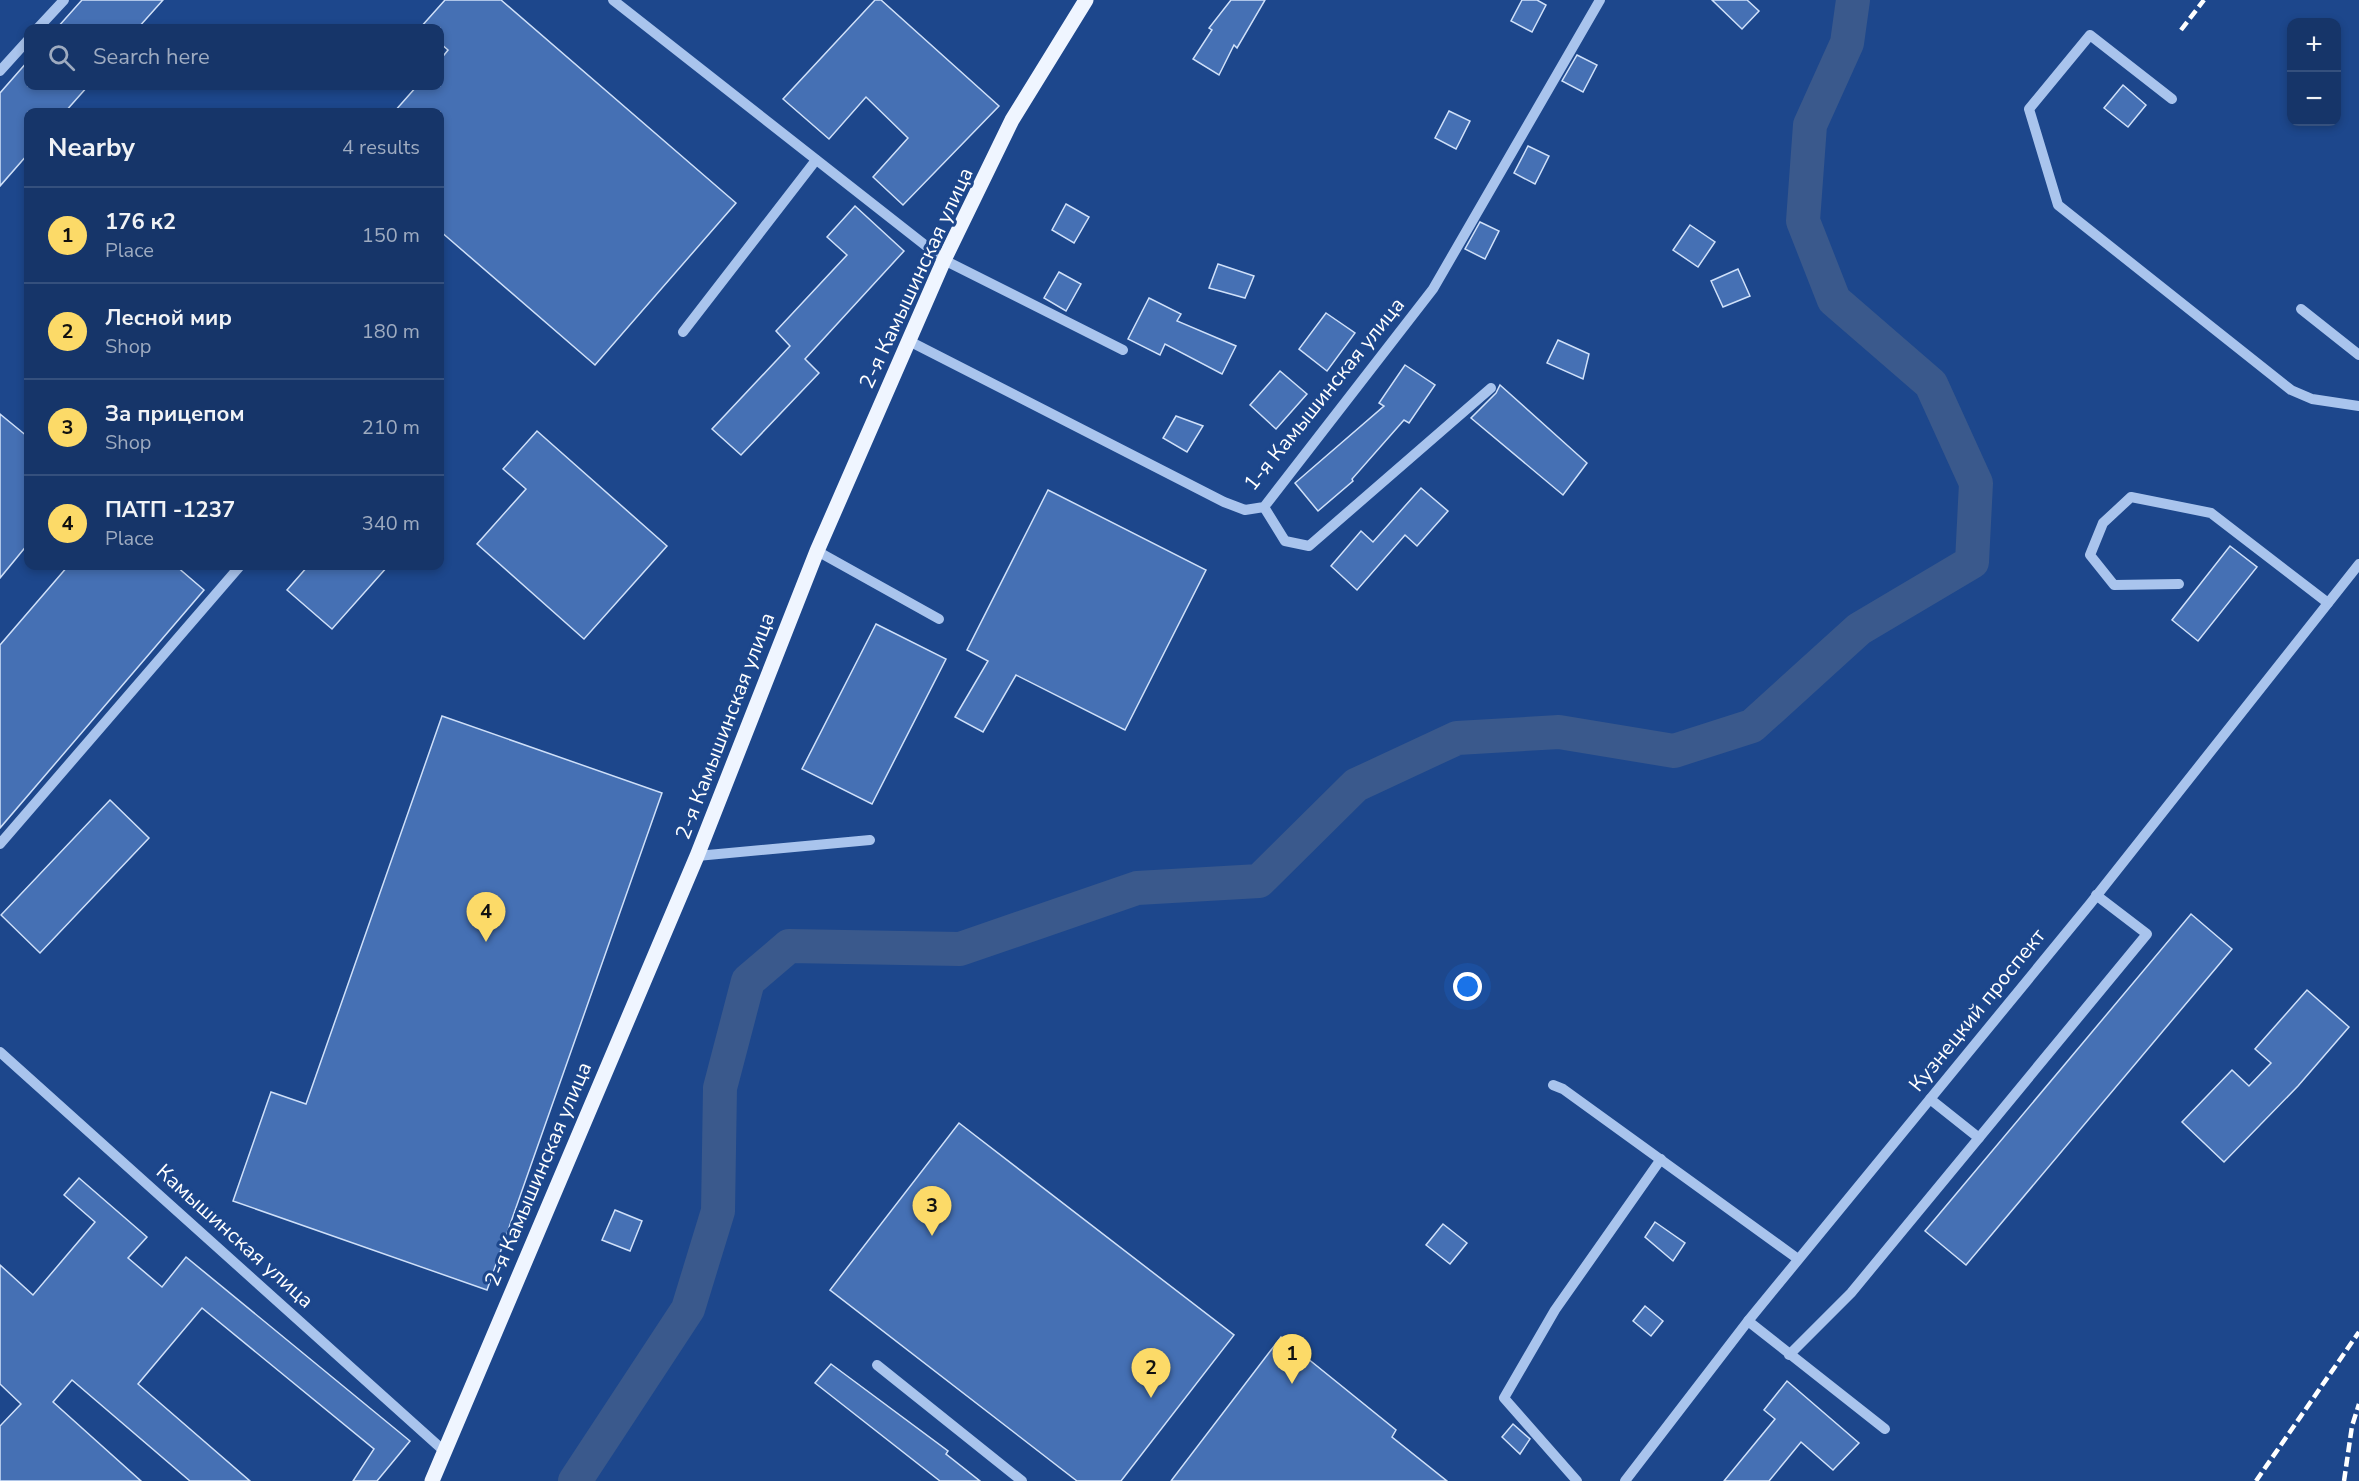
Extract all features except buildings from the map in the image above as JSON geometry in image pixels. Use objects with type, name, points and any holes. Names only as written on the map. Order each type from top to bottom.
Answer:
[{"type":"main road","name":"2-я Камышинская улица","points":[[432,1481],[443,1450],[697,856],[817,551],[944,260],[1012,120],[1086,0]]},
{"type":"street","points":[[42,24],[64,0]]},
{"type":"street","points":[[613,0],[630,10],[944,260],[1123,350]]},
{"type":"street","name":"1-я Камышинская улица","points":[[909,341],[1224,502],[1245,510],[1264,507],[1433,289],[1600,0]]},
{"type":"street","points":[[2172,99],[2090,35],[2029,109],[2058,205],[2291,390],[2312,399],[2359,406]]},
{"type":"street","points":[[0,72],[24,45]]},
{"type":"street","points":[[683,332],[816,160]]},
{"type":"street","points":[[2301,309],[2359,354]]},
{"type":"street","points":[[1264,507],[1285,541],[1309,546],[1491,388]]},
{"type":"street","points":[[2179,584],[2114,585],[2090,555],[2103,523],[2131,496],[2211,513],[2328,603]]},
{"type":"street","points":[[817,551],[939,619]]},
{"type":"street","name":"Кузнецкий проспект","points":[[1625,1481],[1798,1259],[2096,895],[2328,603],[2355,576],[2359,564]]},
{"type":"street","points":[[0,844],[237,570]]},
{"type":"street","points":[[697,856],[870,840]]},
{"type":"street","points":[[1789,1355],[1851,1293],[2147,934],[2096,895]]},
{"type":"street","name":"Камышинская улица","points":[[0,1052],[443,1450]]},
{"type":"street","points":[[1553,1085],[1563,1089],[1798,1259]]},
{"type":"street","points":[[1930,1099],[1979,1138]]},
{"type":"street","points":[[1577,1481],[1504,1398],[1555,1310],[1661,1159]]},
{"type":"street","points":[[1748,1321],[1885,1429]]},
{"type":"street","points":[[877,1365],[1022,1481]]},
{"type":"waterway","points":[[575,1481],[688,1309],[718,1211],[720,1088],[748,981],[789,946],[960,949],[1137,888],[1259,881],[1356,785],[1457,738],[1559,732],[1674,751],[1752,726],[1859,629],[1972,562],[1976,483],[1931,384],[1834,300],[1803,221],[1810,125],[1847,43],[1853,0]]},
{"type":"railway","points":[[2181,30],[2204,0]]},
{"type":"railway","points":[[2256,1481],[2359,1332]]},
{"type":"railway","points":[[2344,1481],[2352,1426],[2359,1404]]},
{"type":"place","name":"ПАТП -1237","points":[[486,942]]},
{"type":"place","name":"За прицепом","points":[[932,1236]]},
{"type":"place","name":"176 к2","points":[[1292,1384]]},
{"type":"place","name":"Лесной мир","points":[[1151,1398]]}]
